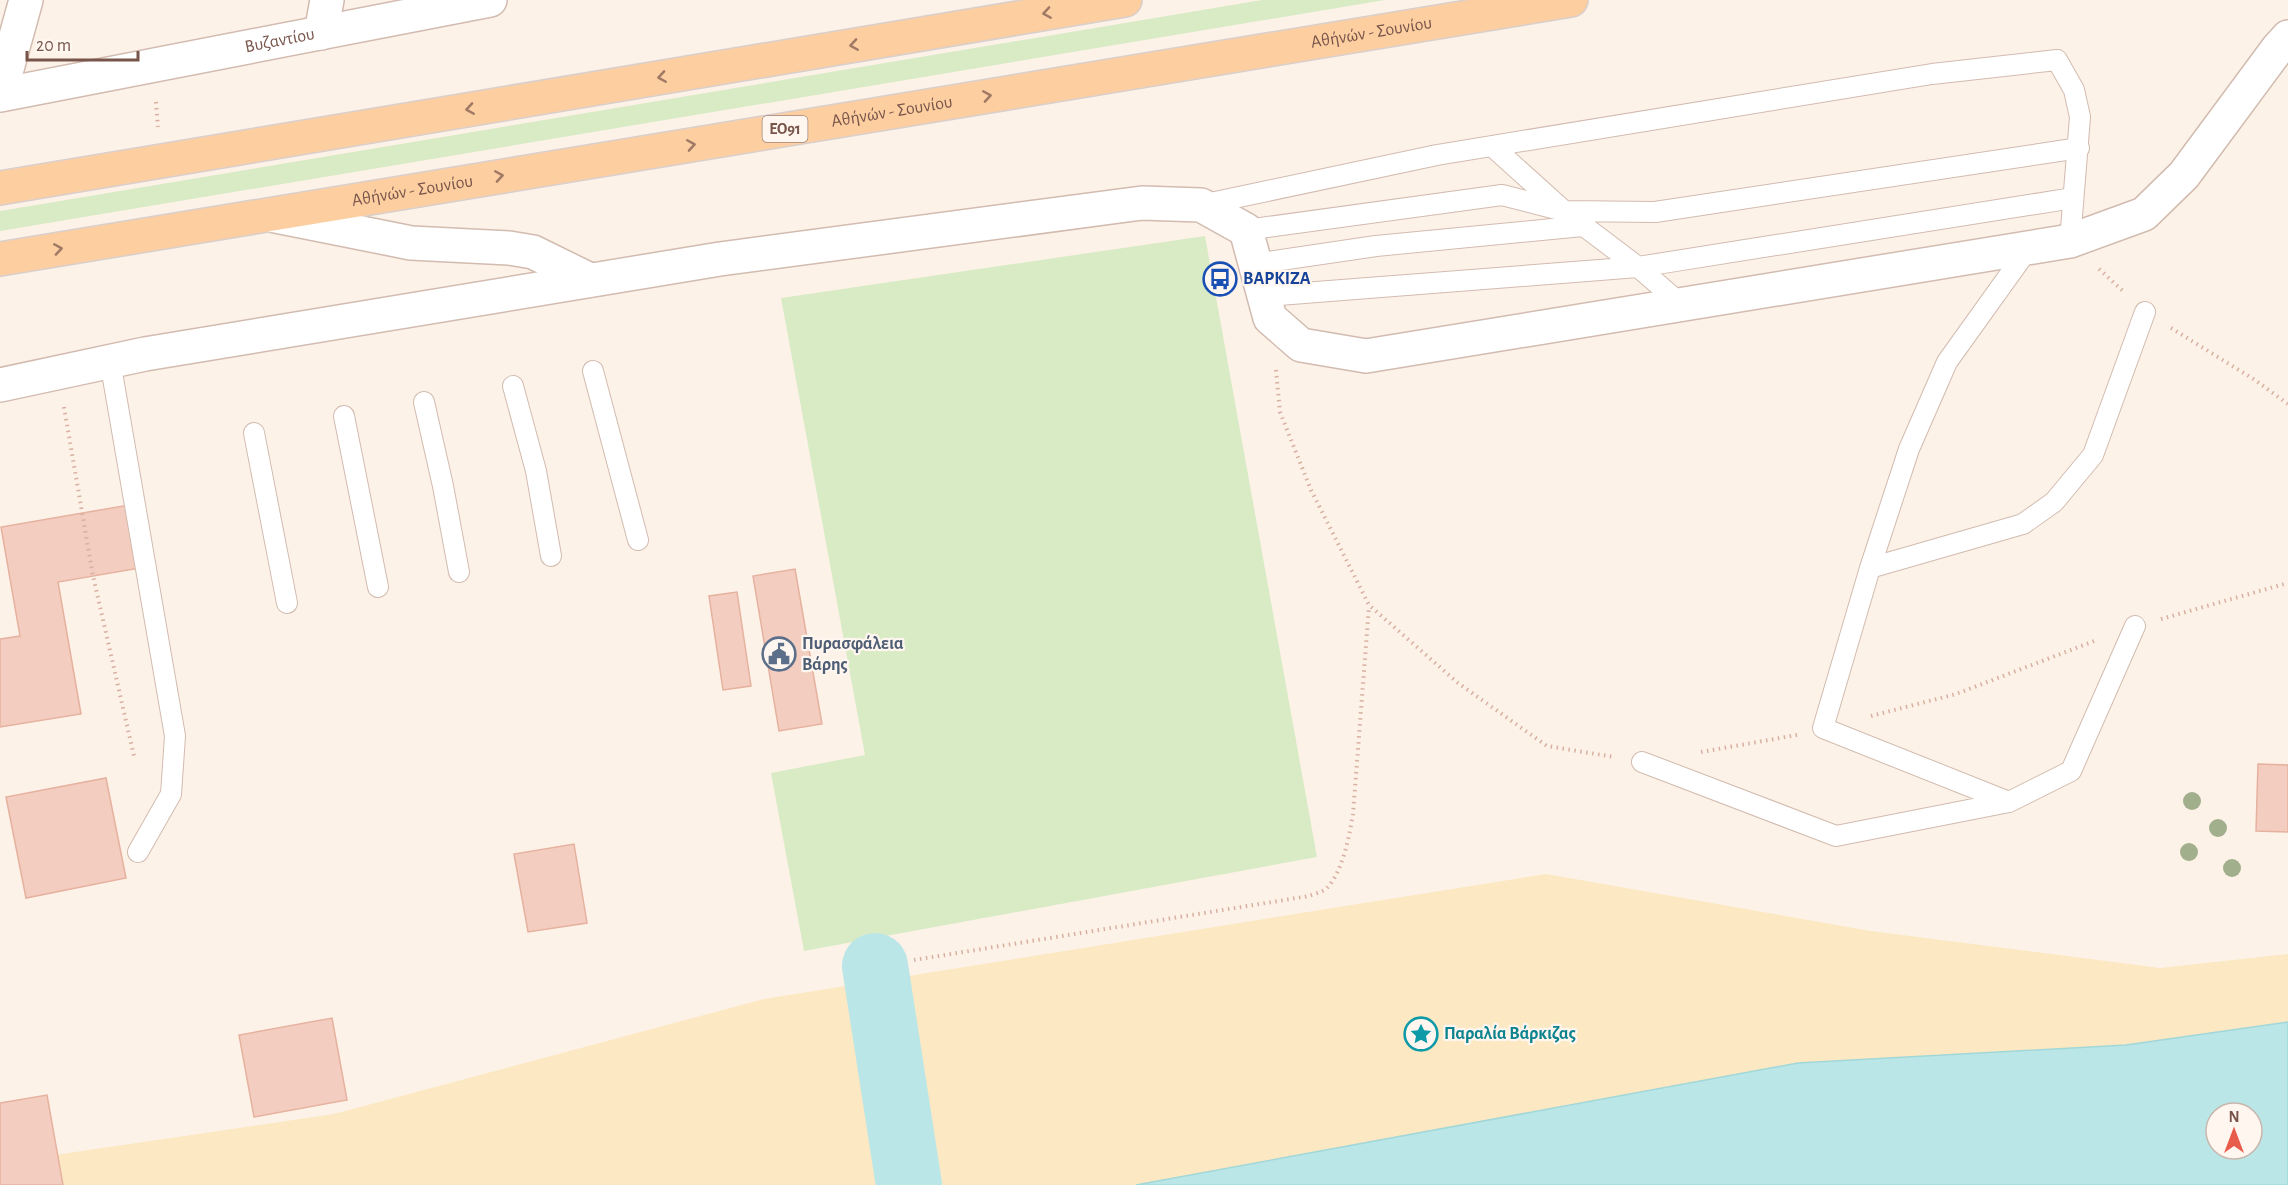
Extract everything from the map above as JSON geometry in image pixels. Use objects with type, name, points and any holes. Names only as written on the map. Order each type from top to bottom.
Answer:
[{"type":"main road","points":[[0,188],[1125,0]]},
{"type":"main road","name":"Αθήνών - Σουνίου","points":[[0,259],[1571,0]]},
{"type":"street","points":[[0,94],[26,0]]},
{"type":"street","points":[[321,33],[327,0]]},
{"type":"street","name":"Βυζαντίου","points":[[0,94],[490,0]]},
{"type":"street","points":[[0,385],[110,361],[720,259],[1142,203],[1202,205],[1246,230],[1267,307],[1301,345],[1366,356],[2070,241],[2144,214],[2184,175],[2288,37]]},
{"type":"street","points":[[269,214],[411,243],[509,248],[533,252],[590,280]]},
{"type":"lane","points":[[1202,205],[1437,155],[1932,74],[2057,60],[2074,90],[2080,117],[2070,241]]},
{"type":"lane","points":[[1492,146],[1564,211],[1638,267],[1682,305]]},
{"type":"lane","points":[[1246,230],[1502,195],[1564,211],[1655,212],[2079,148]]},
{"type":"lane","points":[[1267,307],[1638,267],[2073,198]]},
{"type":"lane","points":[[1254,264],[1376,246],[1583,226]]},
{"type":"lane","points":[[2009,802],[1823,728],[1870,568],[1909,449],[1947,362],[2028,249]]},
{"type":"lane","points":[[1870,568],[2024,524],[2054,502],[2093,455],[2145,312]]},
{"type":"lane","points":[[110,361],[174,736],[171,794],[138,852]]},
{"type":"lane","points":[[593,371],[638,540]]},
{"type":"lane","points":[[513,386],[536,471],[551,556]]},
{"type":"lane","points":[[424,402],[459,572]]},
{"type":"lane","points":[[344,416],[378,587]]},
{"type":"lane","points":[[254,433],[288,603]]},
{"type":"lane","points":[[1642,762],[1836,836],[2009,802],[2071,771],[2135,626]]},
{"type":"path","points":[[154,65],[160,161]]},
{"type":"path","points":[[2070,241],[2145,312],[2255,380],[2288,404]]},
{"type":"path","points":[[914,960],[1309,896],[1326,889],[1340,865],[1348,842],[1353,814],[1369,605],[1311,490],[1280,411],[1267,307]]},
{"type":"path","points":[[58,374],[84,513],[93,576],[134,756]]},
{"type":"green space","points":[[1262,0],[1385,0],[0,231],[0,211]]},
{"type":"green space","points":[[1205,236],[1317,857],[804,951],[771,773],[865,755],[781,298]]},
{"type":"sand","name":"Παραλία Βάρκιζας","points":[[1546,874],[1871,931],[2160,968],[2288,954],[2288,1022],[2126,1045],[1798,1063],[1136,1185],[0,1185],[0,1163],[334,1114],[764,999]]},
{"type":"water","points":[[2288,1022],[2288,1185],[1136,1185],[1798,1063],[2126,1045]]},
{"type":"building","points":[[129,505],[140,568],[58,582],[81,714],[0,727],[0,639],[20,636],[1,527]]},
{"type":"building","points":[[795,569],[822,724],[779,731],[753,576]]},
{"type":"building","points":[[737,592],[751,686],[723,690],[709,596]]},
{"type":"building","points":[[2258,764],[2288,765],[2288,832],[2256,831]]},
{"type":"building","points":[[106,778],[126,878],[26,898],[6,797]]},
{"type":"building","points":[[574,844],[587,923],[528,932],[514,854]]},
{"type":"building","points":[[332,1018],[347,1100],[254,1117],[239,1035]]},
{"type":"building","points":[[47,1095],[63,1185],[0,1185],[0,1103]]},
{"type":"waterway","points":[[875,966],[909,1185]]},
{"type":"place","name":"ΒΑΡΚΙΖΑ","points":[[1220,279]]},
{"type":"place","name":"Πυρασφάλεια Βάρης","points":[[779,654]]},
{"type":"place","name":"Παραλία Βάρκιζας","points":[[1421,1034]]}]
